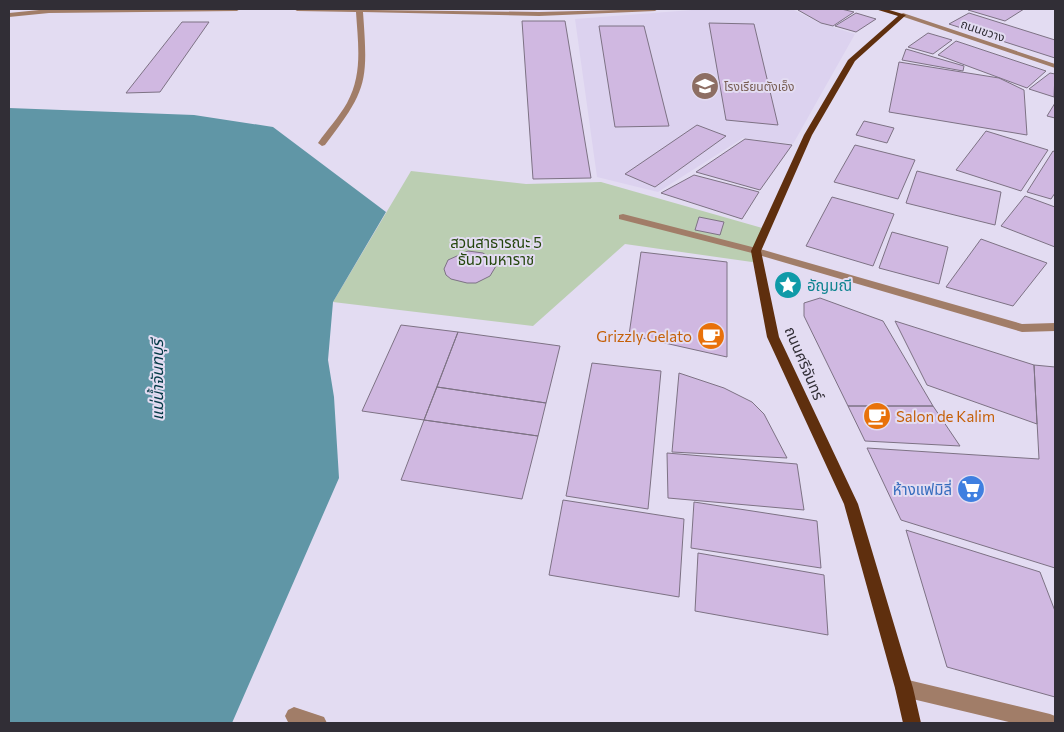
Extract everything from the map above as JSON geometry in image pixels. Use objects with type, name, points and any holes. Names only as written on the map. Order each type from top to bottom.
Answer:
[{"type":"main road","points":[[878,9],[902,15]]},
{"type":"main road","points":[[756,251],[808,135],[852,60],[902,15]]},
{"type":"main road","name":"ถนนศรีจันทร์","points":[[756,251],[774,337],[851,504],[904,688],[912,723]]},
{"type":"street","points":[[9,15],[49,11],[237,9]]},
{"type":"street","points":[[298,9],[539,14],[655,9]]},
{"type":"street","points":[[322,143],[345,112],[358,86],[362,65],[360,9]]},
{"type":"street","points":[[902,15],[914,9]]},
{"type":"street","name":"ถนนขวาง","points":[[902,15],[1055,66]]},
{"type":"street","points":[[623,217],[756,251],[1022,328],[1055,328]]},
{"type":"street","points":[[904,688],[1050,723]]},
{"type":"street","points":[[294,716],[318,723]]},
{"type":"shaded area","name":"โรงเรียนตังเอ็ง","points":[[705,9],[792,9],[820,23],[855,34],[793,144],[743,138],[658,192],[597,177],[575,19]]},
{"type":"green space","name":"สวนสาธารณะ 5 ธันวามหาราช","points":[[411,171],[526,184],[601,182],[766,229],[759,263],[625,244],[533,326],[333,302]]},
{"type":"water","name":"แม่น้ำจันทบุรี","points":[[9,108],[194,115],[273,127],[386,212],[333,302],[328,360],[334,397],[339,478],[232,723],[9,723]]},
{"type":"building","points":[[841,9],[854,12],[833,26],[821,23],[798,10]]},
{"type":"building","points":[[1024,9],[1005,21],[968,10]]},
{"type":"building","points":[[856,13],[876,19],[856,32],[835,26]]},
{"type":"building","points":[[969,13],[1055,40],[1055,58],[949,24]]},
{"type":"building","points":[[522,21],[565,21],[591,178],[533,179]]},
{"type":"building","points":[[182,22],[209,22],[160,92],[126,93]]},
{"type":"building","points":[[709,23],[754,24],[778,125],[726,120]]},
{"type":"building","points":[[599,26],[644,26],[669,126],[615,127]]},
{"type":"building","points":[[928,33],[952,40],[933,54],[908,47]]},
{"type":"building","points":[[956,41],[1046,71],[1027,88],[938,55]]},
{"type":"building","points":[[906,49],[964,66],[963,71],[902,60]]},
{"type":"building","points":[[899,62],[999,78],[1024,90],[1027,135],[889,112]]},
{"type":"building","points":[[1050,73],[1055,74],[1054,97],[1029,89]]},
{"type":"building","points":[[1055,103],[1055,118],[1047,116]]},
{"type":"building","points":[[864,121],[894,128],[887,143],[856,135]]},
{"type":"building","points":[[697,125],[726,136],[655,187],[625,174]]},
{"type":"building","points":[[986,131],[1048,150],[1021,191],[956,170]]},
{"type":"building","points":[[745,139],[792,145],[760,190],[696,172]]},
{"type":"building","points":[[855,145],[915,160],[898,199],[834,182]]},
{"type":"building","points":[[1053,151],[1055,152],[1055,193],[1051,199],[1027,192]]},
{"type":"building","points":[[917,171],[1001,192],[995,225],[906,203]]},
{"type":"building","points":[[694,175],[759,192],[742,219],[661,193]]},
{"type":"building","points":[[1025,196],[1055,207],[1055,247],[1001,226]]},
{"type":"building","points":[[832,197],[894,214],[873,266],[806,246]]},
{"type":"building","points":[[699,217],[724,222],[720,235],[695,230]]},
{"type":"building","points":[[892,232],[948,247],[939,284],[879,268]]},
{"type":"building","points":[[981,239],[1047,263],[1013,306],[946,287]]},
{"type":"building","points":[[468,251],[483,253],[494,261],[496,266],[490,276],[476,283],[467,283],[451,279],[446,275],[444,269],[448,260]]},
{"type":"building","points":[[641,252],[727,262],[727,357],[629,335]]},
{"type":"building","points":[[820,298],[883,321],[933,406],[848,406],[804,316],[804,303]]},
{"type":"building","points":[[895,321],[1034,365],[1037,424],[927,385]]},
{"type":"building","points":[[401,325],[458,332],[424,420],[362,411]]},
{"type":"building","points":[[458,332],[560,346],[546,403],[437,387]]},
{"type":"building","points":[[592,363],[661,371],[648,509],[566,496]]},
{"type":"building","name":"ห้างแฟมิลี่","points":[[1034,365],[1055,367],[1055,568],[901,520],[867,448],[1039,459]]},
{"type":"building","points":[[679,373],[724,388],[752,402],[764,414],[787,458],[672,452]]},
{"type":"building","points":[[437,387],[546,403],[538,436],[424,420]]},
{"type":"building","points":[[848,406],[933,406],[960,446],[865,441]]},
{"type":"building","points":[[424,420],[538,436],[522,499],[401,480]]},
{"type":"building","points":[[667,453],[797,464],[804,510],[668,498]]},
{"type":"building","points":[[563,500],[684,519],[679,597],[549,575]]},
{"type":"building","points":[[694,502],[817,521],[821,568],[691,548]]},
{"type":"building","points":[[906,530],[1040,572],[1055,611],[1055,697],[947,667]]},
{"type":"building","points":[[698,553],[824,575],[828,635],[695,611]]},
{"type":"place","name":"โรงเรียนตังเอ็ง","points":[[705,86]]},
{"type":"place","name":"อัญมณี","points":[[788,285]]},
{"type":"place","name":"Grizzly Gelato","points":[[711,336]]},
{"type":"place","name":"Salon de Kalim","points":[[877,416]]},
{"type":"place","name":"ห้างแฟมิลี่","points":[[971,489]]}]
